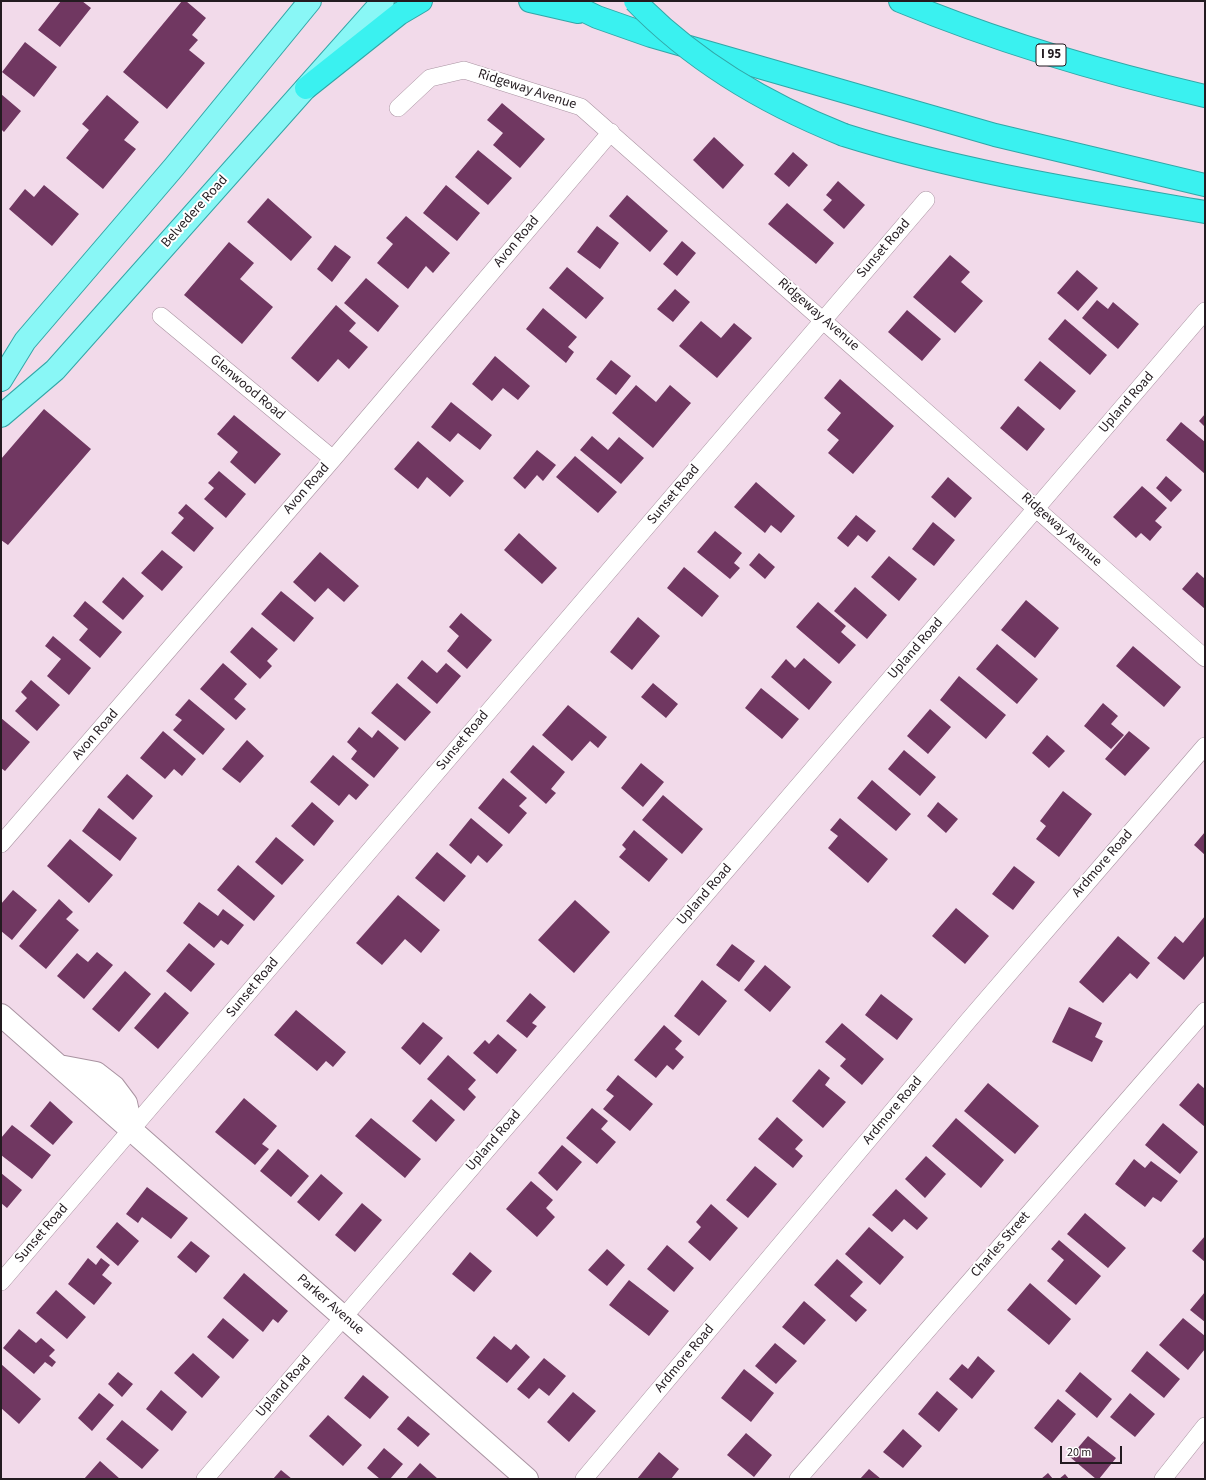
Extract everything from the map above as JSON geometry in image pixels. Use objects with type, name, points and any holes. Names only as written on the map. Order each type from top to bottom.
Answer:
[{"type":"highway","points":[[306,88],[389,21],[421,1]]},
{"type":"highway","points":[[530,1],[597,17],[651,36],[995,135],[1205,185]]},
{"type":"highway","points":[[564,1],[597,17]]},
{"type":"highway","points":[[635,1],[670,34],[722,74],[781,108],[844,135],[921,158],[1007,177],[1205,212]]},
{"type":"highway","name":"I 95","points":[[900,1],[978,31],[1089,67],[1205,96]]},
{"type":"main road","points":[[1,380],[25,341],[174,167],[310,1]]},
{"type":"main road","name":"Belvedere Road","points":[[1,416],[55,370],[383,1]]},
{"type":"street","name":"Ridgeway Avenue","points":[[398,108],[430,78],[464,70],[581,107],[1205,658]]},
{"type":"street","name":"Avon Road","points":[[1,844],[333,459],[611,132]]},
{"type":"street","name":"Sunset Road","points":[[1,1282],[926,200]]},
{"type":"street","name":"Upland Road","points":[[205,1479],[1205,311]]},
{"type":"street","name":"Glenwood Road","points":[[162,316],[333,459]]},
{"type":"street","name":"Ardmore Road","points":[[584,1479],[968,1021],[1205,746]]},
{"type":"street","name":"Charles Street","points":[[798,1479],[1205,1011]]},
{"type":"street","points":[[1,1015],[59,1066],[96,1073],[114,1087],[126,1103],[132,1130]]},
{"type":"street","name":"Parker Avenue","points":[[132,1130],[527,1479]]},
{"type":"street","points":[[1163,1479],[1205,1426]]},
{"type":"building","points":[[61,1],[82,1],[91,8],[60,47],[38,30]]},
{"type":"building","points":[[182,1],[186,1],[206,18],[192,35],[198,40],[189,50],[205,63],[167,109],[123,72]]},
{"type":"building","points":[[25,42],[57,67],[34,97],[2,72]]},
{"type":"building","points":[[1,94],[21,111],[4,132],[1,129]]},
{"type":"building","points":[[107,95],[139,122],[124,140],[136,149],[103,189],[66,158],[89,130],[82,124]]},
{"type":"building","points":[[502,103],[545,139],[520,168],[493,145],[503,133],[487,120]]},
{"type":"building","points":[[714,137],[744,165],[723,189],[693,160]]},
{"type":"building","points":[[478,150],[512,178],[488,205],[455,177]]},
{"type":"building","points":[[793,152],[808,165],[789,187],[774,174]]},
{"type":"building","points":[[838,181],[865,205],[844,229],[823,210],[832,200],[826,195]]},
{"type":"building","points":[[44,185],[79,214],[52,246],[9,209],[25,189],[34,197]]},
{"type":"building","points":[[446,185],[480,213],[457,241],[423,213]]},
{"type":"building","points":[[627,195],[668,231],[650,252],[609,216]]},
{"type":"building","points":[[268,198],[312,237],[291,261],[247,222]]},
{"type":"building","points":[[787,203],[834,243],[816,264],[768,224]]},
{"type":"building","points":[[406,216],[450,253],[433,273],[426,266],[408,289],[377,263],[393,244],[386,238]]},
{"type":"building","points":[[597,226],[619,243],[600,269],[577,252]]},
{"type":"building","points":[[682,241],[696,253],[677,276],[663,264]]},
{"type":"building","points":[[229,242],[254,263],[240,279],[273,307],[242,344],[184,295]]},
{"type":"building","points":[[335,245],[351,257],[332,282],[317,269]]},
{"type":"building","points":[[950,255],[970,272],[961,282],[983,301],[955,333],[913,297]]},
{"type":"building","points":[[567,267],[604,298],[586,319],[549,288]]},
{"type":"building","points":[[1077,270],[1098,288],[1078,311],[1057,293]]},
{"type":"building","points":[[366,278],[399,306],[378,332],[344,303]]},
{"type":"building","points":[[675,289],[690,302],[673,322],[657,309]]},
{"type":"building","points":[[1097,300],[1108,309],[1113,302],[1139,324],[1118,349],[1082,318]]},
{"type":"building","points":[[336,305],[356,323],[349,331],[368,347],[349,369],[338,359],[318,382],[291,358]]},
{"type":"building","points":[[543,308],[577,337],[568,347],[574,352],[566,363],[526,329]]},
{"type":"building","points":[[907,310],[941,339],[922,361],[888,332]]},
{"type":"building","points":[[1065,319],[1107,355],[1090,375],[1048,339]]},
{"type":"building","points":[[701,321],[721,338],[734,323],[752,338],[717,378],[679,346]]},
{"type":"building","points":[[495,356],[530,386],[518,400],[503,388],[492,401],[472,384]]},
{"type":"building","points":[[611,360],[631,376],[616,395],[596,379]]},
{"type":"building","points":[[1040,361],[1076,391],[1060,410],[1024,380]]},
{"type":"building","points":[[840,379],[894,426],[853,474],[828,453],[839,440],[827,430],[841,413],[824,398]]},
{"type":"building","points":[[636,385],[656,402],[670,385],[691,403],[653,448],[612,413]]},
{"type":"building","points":[[451,402],[492,435],[480,450],[458,433],[450,442],[431,427]]},
{"type":"building","points":[[1018,406],[1045,429],[1027,451],[1000,428]]},
{"type":"building","points":[[44,409],[91,449],[8,545],[1,540],[1,459]]},
{"type":"building","points":[[1205,414],[1205,427],[1199,421]]},
{"type":"building","points":[[234,415],[281,454],[255,484],[230,462],[238,452],[217,434]]},
{"type":"building","points":[[1181,422],[1205,442],[1205,474],[1166,440]]},
{"type":"building","points":[[592,436],[608,450],[619,437],[644,458],[621,484],[580,450]]},
{"type":"building","points":[[418,441],[464,481],[450,497],[427,477],[418,489],[394,469]]},
{"type":"building","points":[[537,450],[556,465],[543,481],[537,475],[525,489],[513,478]]},
{"type":"building","points":[[575,456],[617,492],[598,513],[556,477]]},
{"type":"building","points":[[219,471],[246,494],[226,518],[204,499],[214,488],[208,483]]},
{"type":"building","points":[[1166,476],[1182,490],[1171,502],[1156,488]]},
{"type":"building","points":[[948,477],[972,498],[955,518],[931,497]]},
{"type":"building","points":[[756,482],[795,516],[781,533],[771,525],[765,533],[734,507]]},
{"type":"building","points":[[1142,486],[1167,508],[1155,521],[1162,527],[1150,541],[1141,533],[1136,538],[1113,517]]},
{"type":"building","points":[[186,504],[214,528],[194,552],[171,533],[184,518],[178,513]]},
{"type":"building","points":[[856,515],[876,531],[867,542],[858,535],[848,547],[837,538]]},
{"type":"building","points":[[933,522],[955,540],[934,566],[912,549]]},
{"type":"building","points":[[715,531],[742,553],[734,563],[740,568],[730,579],[697,552]]},
{"type":"building","points":[[519,533],[557,568],[542,584],[504,550]]},
{"type":"building","points":[[162,550],[183,567],[162,591],[141,573]]},
{"type":"building","points":[[320,552],[359,586],[344,602],[328,588],[315,602],[293,582]]},
{"type":"building","points":[[759,553],[775,567],[765,579],[749,565]]},
{"type":"building","points":[[889,556],[917,579],[899,601],[871,577]]},
{"type":"building","points":[[684,567],[719,596],[702,617],[667,588]]},
{"type":"building","points":[[1197,572],[1205,579],[1205,609],[1182,589]]},
{"type":"building","points":[[123,577],[144,596],[123,620],[102,602]]},
{"type":"building","points":[[855,587],[887,615],[867,639],[834,611]]},
{"type":"building","points":[[281,591],[314,618],[294,642],[261,614]]},
{"type":"building","points":[[1026,600],[1059,628],[1035,658],[1001,630]]},
{"type":"building","points":[[85,601],[122,632],[100,658],[79,640],[88,629],[73,616]]},
{"type":"building","points":[[818,602],[846,626],[841,632],[856,645],[839,664],[796,627]]},
{"type":"building","points":[[461,613],[492,640],[467,669],[447,651],[459,636],[449,627]]},
{"type":"building","points":[[638,617],[660,636],[632,670],[610,652]]},
{"type":"building","points":[[252,627],[278,649],[267,661],[272,666],[260,679],[230,652]]},
{"type":"building","points":[[53,636],[91,668],[69,695],[47,676],[61,659],[45,646]]},
{"type":"building","points":[[997,644],[1038,679],[1017,704],[976,669]]},
{"type":"building","points":[[1133,646],[1181,687],[1164,707],[1116,666]]},
{"type":"building","points":[[804,658],[832,682],[809,710],[771,677],[786,659],[795,668]]},
{"type":"building","points":[[422,660],[437,673],[446,663],[461,676],[437,704],[407,678]]},
{"type":"building","points":[[223,663],[247,684],[234,699],[246,709],[236,720],[200,689]]},
{"type":"building","points":[[959,676],[1006,715],[986,739],[940,700]]},
{"type":"building","points":[[31,680],[60,705],[37,731],[15,711],[27,698],[21,692]]},
{"type":"building","points":[[397,683],[431,712],[405,741],[371,713]]},
{"type":"building","points":[[653,683],[678,704],[666,718],[641,697]]},
{"type":"building","points":[[761,688],[799,719],[782,739],[745,708]]},
{"type":"building","points":[[189,699],[225,729],[203,755],[173,730],[182,720],[175,715]]},
{"type":"building","points":[[1103,703],[1118,716],[1111,724],[1124,735],[1111,749],[1084,726]]},
{"type":"building","points":[[568,705],[607,737],[598,748],[590,741],[572,761],[542,735]]},
{"type":"building","points":[[930,709],[951,727],[928,754],[907,736]]},
{"type":"building","points":[[1,718],[30,742],[5,771],[1,768]]},
{"type":"building","points":[[359,727],[372,738],[378,730],[399,748],[374,778],[351,759],[357,751],[347,742]]},
{"type":"building","points":[[163,731],[196,759],[182,776],[174,769],[165,779],[140,758]]},
{"type":"building","points":[[1129,731],[1150,748],[1125,776],[1105,759]]},
{"type":"building","points":[[1047,735],[1065,751],[1049,768],[1032,753]]},
{"type":"building","points":[[247,740],[264,756],[240,783],[222,769]]},
{"type":"building","points":[[533,745],[565,772],[551,789],[556,793],[546,804],[510,772]]},
{"type":"building","points":[[904,750],[936,777],[920,796],[888,769]]},
{"type":"building","points":[[333,755],[369,785],[356,800],[349,794],[339,806],[310,782]]},
{"type":"building","points":[[641,763],[664,782],[643,807],[621,788]]},
{"type":"building","points":[[127,774],[153,796],[133,820],[107,797]]},
{"type":"building","points":[[503,778],[527,798],[519,806],[527,813],[509,834],[478,808]]},
{"type":"building","points":[[872,780],[911,814],[896,831],[857,798]]},
{"type":"building","points":[[1063,791],[1092,814],[1059,857],[1036,839],[1046,826],[1040,821]]},
{"type":"building","points":[[663,795],[703,829],[682,854],[642,820]]},
{"type":"building","points":[[312,802],[334,821],[314,846],[291,826]]},
{"type":"building","points":[[938,802],[958,819],[946,833],[927,816]]},
{"type":"building","points":[[99,808],[137,838],[120,861],[82,831]]},
{"type":"building","points":[[471,818],[503,845],[487,863],[478,855],[471,864],[449,845]]},
{"type":"building","points":[[840,818],[888,859],[868,883],[828,848],[838,836],[830,830]]},
{"type":"building","points":[[634,830],[668,859],[649,882],[619,857],[626,849],[622,845]]},
{"type":"building","points":[[1205,832],[1205,855],[1194,845]]},
{"type":"building","points":[[276,837],[304,860],[282,885],[255,862]]},
{"type":"building","points":[[70,839],[113,875],[89,903],[47,866]]},
{"type":"building","points":[[437,852],[466,876],[444,902],[415,878]]},
{"type":"building","points":[[238,865],[275,896],[254,921],[217,890]]},
{"type":"building","points":[[1014,866],[1035,882],[1013,910],[992,894]]},
{"type":"building","points":[[13,890],[37,910],[12,940],[1,931],[1,904]]},
{"type":"building","points":[[398,895],[440,930],[421,953],[405,939],[382,965],[356,943]]},
{"type":"building","points":[[59,899],[73,912],[66,919],[79,930],[46,969],[19,946]]},
{"type":"building","points":[[575,900],[610,932],[574,973],[538,940]]},
{"type":"building","points":[[199,902],[218,916],[223,909],[244,925],[228,945],[221,940],[214,948],[183,923]]},
{"type":"building","points":[[956,908],[989,936],[965,964],[932,936]]},
{"type":"building","points":[[1205,916],[1205,955],[1184,980],[1157,958],[1175,936],[1183,943]]},
{"type":"building","points":[[1118,936],[1150,963],[1137,979],[1130,973],[1103,1003],[1079,982]]},
{"type":"building","points":[[189,943],[215,964],[191,992],[166,971]]},
{"type":"building","points":[[732,944],[755,961],[739,982],[716,965]]},
{"type":"building","points":[[97,952],[113,965],[84,999],[57,976],[77,953],[88,962]]},
{"type":"building","points":[[765,965],[791,987],[770,1012],[744,990]]},
{"type":"building","points":[[125,971],[151,994],[119,1032],[92,1009]]},
{"type":"building","points":[[702,980],[727,1001],[699,1036],[674,1016]]},
{"type":"building","points":[[165,992],[189,1013],[158,1049],[134,1028]]},
{"type":"building","points":[[530,993],[546,1007],[532,1023],[537,1026],[527,1038],[506,1021]]},
{"type":"building","points":[[881,994],[913,1019],[897,1040],[865,1015]]},
{"type":"building","points":[[1069,1007],[1102,1023],[1095,1037],[1103,1041],[1092,1062],[1052,1042]]},
{"type":"building","points":[[296,1010],[346,1052],[333,1067],[326,1061],[317,1071],[274,1035]]},
{"type":"building","points":[[423,1022],[443,1038],[420,1065],[401,1048]]},
{"type":"building","points":[[842,1023],[884,1059],[862,1085],[840,1066],[846,1059],[825,1042]]},
{"type":"building","points":[[664,1025],[682,1041],[675,1049],[684,1057],[673,1070],[667,1065],[656,1078],[634,1060]]},
{"type":"building","points":[[498,1034],[517,1050],[497,1074],[473,1053],[485,1040],[489,1044]]},
{"type":"building","points":[[448,1055],[476,1080],[468,1089],[476,1097],[464,1111],[427,1079]]},
{"type":"building","points":[[819,1069],[830,1078],[825,1085],[846,1102],[823,1128],[792,1101]]},
{"type":"building","points":[[618,1075],[653,1104],[630,1131],[603,1109],[614,1096],[606,1090]]},
{"type":"building","points":[[988,1083],[1039,1126],[1015,1154],[964,1111]]},
{"type":"building","points":[[1198,1083],[1205,1089],[1205,1127],[1179,1105]]},
{"type":"building","points":[[244,1098],[277,1126],[262,1144],[269,1149],[255,1165],[215,1132]]},
{"type":"building","points":[[431,1099],[455,1120],[436,1142],[412,1121]]},
{"type":"building","points":[[50,1101],[73,1122],[53,1145],[30,1126]]},
{"type":"building","points":[[592,1108],[608,1121],[601,1129],[616,1142],[597,1164],[566,1138]]},
{"type":"building","points":[[777,1117],[803,1140],[795,1149],[803,1156],[793,1168],[758,1139]]},
{"type":"building","points":[[371,1118],[421,1159],[405,1178],[355,1136]]},
{"type":"building","points":[[956,1118],[1004,1160],[981,1188],[932,1146]]},
{"type":"building","points":[[1163,1123],[1198,1152],[1180,1174],[1145,1145]]},
{"type":"building","points":[[12,1125],[51,1155],[32,1179],[1,1155],[1,1138]]},
{"type":"building","points":[[562,1145],[582,1162],[557,1191],[538,1173]]},
{"type":"building","points":[[278,1149],[309,1176],[291,1197],[260,1171]]},
{"type":"building","points":[[926,1156],[946,1174],[925,1198],[905,1179]]},
{"type":"building","points":[[1134,1159],[1145,1168],[1151,1161],[1178,1181],[1161,1202],[1153,1197],[1145,1207],[1115,1184]]},
{"type":"building","points":[[755,1166],[777,1184],[748,1218],[726,1200]]},
{"type":"building","points":[[1,1173],[22,1190],[7,1208],[1,1203]]},
{"type":"building","points":[[321,1174],[343,1193],[319,1221],[297,1202]]},
{"type":"building","points":[[531,1181],[553,1200],[546,1208],[555,1217],[537,1237],[506,1209]]},
{"type":"building","points":[[147,1187],[188,1218],[171,1239],[142,1217],[138,1223],[126,1214]]},
{"type":"building","points":[[896,1189],[928,1218],[917,1230],[904,1219],[892,1232],[872,1215]]},
{"type":"building","points":[[362,1203],[382,1220],[355,1252],[335,1235]]},
{"type":"building","points":[[711,1204],[738,1228],[710,1261],[688,1242],[701,1227],[696,1222]]},
{"type":"building","points":[[1085,1213],[1126,1248],[1108,1268],[1067,1234]]},
{"type":"building","points":[[117,1222],[139,1241],[118,1266],[96,1247]]},
{"type":"building","points":[[869,1227],[904,1257],[880,1285],[845,1254]]},
{"type":"building","points":[[1205,1236],[1205,1262],[1192,1251]]},
{"type":"building","points":[[1059,1240],[1101,1276],[1076,1305],[1047,1281],[1064,1260],[1051,1249]]},
{"type":"building","points":[[191,1241],[210,1256],[196,1273],[177,1257]]},
{"type":"building","points":[[667,1245],[694,1268],[674,1292],[647,1269]]},
{"type":"building","points":[[607,1249],[625,1265],[607,1286],[588,1270]]},
{"type":"building","points":[[470,1252],[492,1271],[474,1292],[452,1274]]},
{"type":"building","points":[[88,1258],[96,1265],[101,1258],[110,1265],[102,1275],[112,1283],[94,1305],[68,1284]]},
{"type":"building","points":[[837,1259],[863,1282],[850,1296],[867,1310],[856,1322],[814,1285]]},
{"type":"building","points":[[244,1273],[288,1311],[278,1323],[273,1319],[263,1332],[223,1298]]},
{"type":"building","points":[[629,1280],[669,1311],[649,1336],[609,1305]]},
{"type":"building","points":[[1030,1283],[1071,1319],[1049,1345],[1007,1310]]},
{"type":"building","points":[[56,1290],[86,1317],[67,1339],[36,1313]]},
{"type":"building","points":[[1205,1292],[1205,1322],[1190,1310]]},
{"type":"building","points":[[804,1301],[826,1320],[804,1345],[782,1327]]},
{"type":"building","points":[[223,1318],[249,1340],[233,1359],[207,1337]]},
{"type":"building","points":[[1183,1318],[1205,1336],[1205,1349],[1188,1370],[1159,1345]]},
{"type":"building","points":[[19,1329],[36,1343],[41,1338],[55,1350],[49,1356],[56,1362],[52,1367],[45,1362],[34,1374],[3,1348]]},
{"type":"building","points":[[494,1336],[511,1350],[516,1344],[530,1357],[507,1383],[476,1358]]},
{"type":"building","points":[[775,1343],[797,1361],[776,1384],[755,1366]]},
{"type":"building","points":[[1147,1351],[1180,1379],[1164,1398],[1131,1371]]},
{"type":"building","points":[[193,1353],[220,1377],[202,1398],[174,1373]]},
{"type":"building","points":[[978,1356],[995,1371],[972,1399],[949,1379],[962,1364],[968,1369]]},
{"type":"building","points":[[544,1358],[566,1376],[549,1396],[539,1388],[529,1399],[517,1389]]},
{"type":"building","points":[[1,1364],[41,1399],[19,1424],[1,1408]]},
{"type":"building","points":[[744,1369],[774,1393],[751,1422],[721,1398]]},
{"type":"building","points":[[118,1372],[133,1384],[122,1397],[108,1384]]},
{"type":"building","points":[[1080,1372],[1112,1399],[1097,1418],[1065,1391]]},
{"type":"building","points":[[363,1375],[389,1397],[370,1419],[344,1398]]},
{"type":"building","points":[[161,1390],[187,1412],[172,1431],[146,1409]]},
{"type":"building","points":[[937,1391],[958,1409],[939,1432],[918,1414]]},
{"type":"building","points":[[573,1392],[596,1411],[569,1442],[547,1422]]},
{"type":"building","points":[[99,1393],[114,1405],[92,1431],[78,1418]]},
{"type":"building","points":[[1130,1393],[1155,1414],[1135,1437],[1110,1417]]},
{"type":"building","points":[[1058,1399],[1076,1414],[1052,1443],[1034,1428]]},
{"type":"building","points":[[328,1415],[362,1445],[343,1466],[309,1436]]},
{"type":"building","points":[[408,1416],[430,1434],[418,1447],[397,1429]]},
{"type":"building","points":[[122,1420],[159,1450],[142,1469],[106,1439]]},
{"type":"building","points":[[903,1429],[922,1446],[903,1468],[883,1452]]},
{"type":"building","points":[[746,1433],[772,1455],[754,1477],[727,1455]]},
{"type":"building","points":[[1088,1436],[1116,1458],[1099,1479],[1096,1479],[1070,1457]]},
{"type":"building","points":[[384,1448],[403,1464],[390,1479],[380,1479],[367,1468]]},
{"type":"building","points":[[659,1452],[679,1469],[671,1479],[637,1479]]},
{"type":"building","points":[[100,1461],[120,1479],[84,1479]]},
{"type":"building","points":[[420,1463],[438,1479],[406,1479]]},
{"type":"building","points":[[869,1469],[881,1479],[860,1479]]},
{"type":"building","points":[[281,1470],[292,1479],[273,1479]]},
{"type":"building","points":[[1048,1473],[1053,1479],[1041,1479]]},
{"type":"building","points":[[1065,1474],[1069,1479],[1059,1479]]}]
